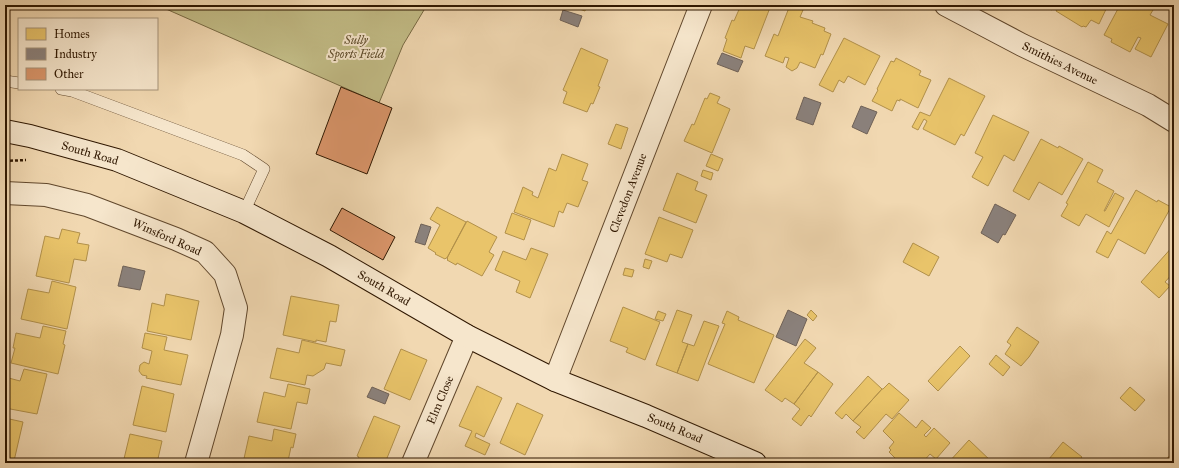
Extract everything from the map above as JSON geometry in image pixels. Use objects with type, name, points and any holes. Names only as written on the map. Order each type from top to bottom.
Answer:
[{"type":"street","name":"Clevedon Avenue","points":[[555,380],[701,5]]},
{"type":"street","name":"Smithies Avenue","points":[[946,5],[1022,45],[1148,105],[1174,121]]},
{"type":"street","name":"South Road","points":[[5,131],[30,136],[117,160],[244,212],[329,256],[468,336],[555,380],[646,416],[756,463]]},
{"type":"street","name":"Winsford Road","points":[[5,193],[46,195],[87,205],[176,239],[204,252],[225,274],[236,308],[232,335],[196,463]]},
{"type":"street","name":"Elm Close","points":[[413,463],[468,336]]},
{"type":"lane","points":[[5,80],[18,83]]},
{"type":"lane","points":[[66,90],[243,155],[264,169],[244,212]]},
{"type":"green space","name":"Sully Sports Field","points":[[157,5],[427,5],[403,45],[379,103]]},
{"type":"building: Homes","points":[[568,5],[587,5],[585,11]]},
{"type":"building: Homes","points":[[741,5],[771,5],[754,49],[745,46],[741,58],[723,51],[727,39],[725,38],[732,20],[734,21]]},
{"type":"building: Homes","points":[[790,5],[803,10],[800,17],[813,21],[812,23],[825,28],[824,31],[831,34],[823,55],[821,54],[815,68],[800,62],[797,68],[792,71],[786,67],[789,58],[785,57],[783,63],[765,56],[774,34],[778,36]]},
{"type":"building: Homes","points":[[1043,5],[1054,5],[1052,10]]},
{"type":"building: Homes","points":[[1059,5],[1108,5],[1099,24],[1091,20],[1086,27],[1082,27],[1056,11]]},
{"type":"building: Homes","points":[[1120,5],[1156,5],[1150,15],[1168,24],[1151,57],[1135,49],[1141,38],[1138,37],[1130,52],[1111,42],[1112,39],[1104,35]]},
{"type":"building: Homes","points":[[844,38],[880,56],[865,85],[848,76],[844,83],[839,80],[833,92],[819,85]]},
{"type":"building: Homes","points":[[581,48],[608,60],[598,86],[600,87],[593,104],[591,103],[587,112],[563,103],[567,92],[563,90]]},
{"type":"building: Homes","points":[[896,58],[921,71],[919,75],[931,80],[918,108],[900,99],[900,101],[897,100],[892,111],[872,101],[891,61],[894,62]]},
{"type":"building: Homes","points":[[949,78],[985,96],[964,136],[961,134],[955,145],[923,129],[927,121],[924,119],[918,130],[912,127],[920,112],[930,116]]},
{"type":"building: Homes","points":[[710,93],[720,97],[717,103],[730,109],[712,153],[684,141],[692,124],[694,125],[705,98],[707,99]]},
{"type":"building: Homes","points":[[993,115],[1029,132],[1014,161],[1004,155],[988,186],[972,177],[983,157],[975,153]]},
{"type":"building: Homes","points":[[616,124],[628,128],[621,149],[608,144]]},
{"type":"building: Homes","points":[[1041,139],[1058,148],[1059,146],[1083,159],[1062,195],[1039,182],[1029,200],[1013,191]]},
{"type":"building: Homes","points":[[562,154],[588,164],[582,180],[588,182],[578,207],[567,203],[563,213],[559,211],[554,227],[514,212],[523,187],[533,192],[532,195],[538,198],[549,168],[556,171]]},
{"type":"building: Homes","points":[[711,154],[723,159],[718,171],[706,166]]},
{"type":"building: Homes","points":[[1088,162],[1103,170],[1097,182],[1114,191],[1104,211],[1115,193],[1124,198],[1109,227],[1086,214],[1079,226],[1061,216],[1068,204],[1066,203]]},
{"type":"building: Homes","points":[[703,170],[713,173],[711,180],[701,176]]},
{"type":"building: Homes","points":[[677,173],[698,182],[695,190],[707,195],[696,223],[663,210]]},
{"type":"building: Homes","points":[[1136,190],[1157,202],[1158,200],[1171,207],[1145,254],[1118,239],[1108,258],[1096,252],[1107,231],[1111,234]]},
{"type":"building: Homes","points":[[437,207],[466,222],[447,258],[445,259],[435,254],[436,253],[428,248],[440,225],[430,219]]},
{"type":"building: Homes","points":[[512,213],[531,220],[524,240],[505,233]]},
{"type":"building: Homes","points":[[659,217],[693,230],[682,258],[670,254],[667,262],[645,254]]},
{"type":"building: Homes","points":[[467,221],[497,237],[489,252],[494,255],[482,276],[457,263],[456,265],[447,260]]},
{"type":"building: Homes","points":[[62,229],[80,233],[77,243],[89,245],[86,261],[74,259],[69,283],[36,276],[45,236],[59,239]]},
{"type":"building: Homes","points":[[913,243],[939,257],[929,276],[903,262]]},
{"type":"building: Homes","points":[[1174,245],[1174,272],[1165,282],[1170,286],[1159,298],[1141,282]]},
{"type":"building: Homes","points":[[531,248],[548,254],[530,298],[516,292],[520,281],[495,270],[503,251],[526,260]]},
{"type":"building: Homes","points":[[645,259],[652,261],[649,269],[643,267]]},
{"type":"building: Homes","points":[[625,268],[634,270],[632,277],[623,275]]},
{"type":"building: Homes","points":[[52,281],[76,287],[67,329],[21,319],[28,289],[49,293]]},
{"type":"building: Homes","points":[[166,294],[199,301],[191,340],[147,331],[152,303],[164,306]]},
{"type":"building: Homes","points":[[291,296],[339,305],[336,322],[330,321],[326,342],[316,340],[316,342],[283,335]]},
{"type":"building: Homes","points":[[623,307],[660,322],[645,360],[626,352],[628,348],[610,341]]},
{"type":"building: Homes","points":[[677,310],[692,315],[682,342],[688,344],[677,373],[656,365]]},
{"type":"building: Homes","points":[[811,310],[817,316],[813,321],[807,315]]},
{"type":"building: Homes","points":[[658,311],[666,314],[663,321],[655,319]]},
{"type":"building: Homes","points":[[727,311],[739,317],[738,320],[774,335],[754,383],[708,364],[725,324],[722,323]]},
{"type":"building: Homes","points":[[704,321],[719,326],[698,381],[677,373],[688,344],[694,346]]},
{"type":"building: Homes","points":[[43,326],[66,331],[63,344],[65,345],[58,374],[11,363],[15,348],[13,348],[16,333],[40,338]]},
{"type":"building: Homes","points":[[1017,327],[1039,342],[1021,366],[1005,354],[1011,345],[1007,342]]},
{"type":"building: Homes","points":[[145,333],[167,337],[164,350],[188,355],[181,385],[146,378],[147,376],[142,375],[139,371],[140,365],[144,362],[149,364],[152,351],[142,348]]},
{"type":"building: Homes","points":[[805,339],[816,348],[804,363],[818,372],[794,404],[785,398],[782,402],[765,390]]},
{"type":"building: Homes","points":[[302,340],[345,350],[341,366],[326,363],[324,369],[313,376],[307,375],[305,385],[270,378],[277,348],[299,353]]},
{"type":"building: Homes","points":[[960,346],[970,356],[938,391],[928,381]]},
{"type":"building: Homes","points":[[401,349],[427,360],[410,400],[384,389]]},
{"type":"building: Homes","points":[[996,355],[1010,367],[1003,376],[989,364]]},
{"type":"building: Homes","points":[[24,369],[47,374],[37,414],[5,408],[5,377],[20,381]]},
{"type":"building: Homes","points":[[818,372],[833,384],[811,417],[809,415],[801,426],[792,419],[800,409],[794,404]]},
{"type":"building: Homes","points":[[868,376],[882,389],[853,421],[846,414],[842,419],[835,413]]},
{"type":"building: Homes","points":[[889,383],[909,400],[892,419],[886,414],[864,439],[856,432],[861,427],[853,421]]},
{"type":"building: Homes","points":[[288,384],[310,389],[307,404],[297,402],[291,429],[257,422],[264,392],[285,397]]},
{"type":"building: Homes","points":[[142,386],[174,394],[166,432],[133,425]]},
{"type":"building: Homes","points":[[477,386],[502,398],[484,437],[476,433],[475,437],[490,444],[485,455],[465,446],[472,431],[459,426]]},
{"type":"building: Homes","points":[[1130,387],[1145,400],[1135,411],[1120,398]]},
{"type":"building: Homes","points":[[517,403],[543,415],[525,455],[500,443]]},
{"type":"building: Homes","points":[[899,413],[916,428],[922,420],[931,428],[924,435],[926,437],[934,428],[950,443],[936,459],[930,454],[922,463],[900,463],[889,452],[891,450],[889,448],[894,442],[883,431]]},
{"type":"building: Homes","points":[[374,416],[400,426],[385,463],[375,463],[371,461],[370,463],[348,463],[349,459],[357,462],[359,457],[357,456]]},
{"type":"building: Homes","points":[[5,418],[23,422],[14,461],[5,459]]},
{"type":"building: Homes","points":[[274,429],[296,434],[288,461],[290,463],[243,463],[249,436],[272,441]]},
{"type":"building: Homes","points":[[130,434],[162,441],[157,463],[123,463]]},
{"type":"building: Homes","points":[[969,440],[993,463],[948,463]]},
{"type":"building: Homes","points":[[1063,442],[1082,457],[1077,463],[1054,463],[1049,459]]},
{"type":"building: Homes","points":[[1174,451],[1174,463],[1163,463]]},
{"type":"building: Industry","points":[[563,10],[582,16],[578,27],[560,20]]},
{"type":"building: Industry","points":[[722,53],[743,61],[738,72],[717,64]]},
{"type":"building: Industry","points":[[804,97],[821,103],[813,125],[796,119]]},
{"type":"building: Industry","points":[[861,106],[877,112],[867,134],[852,127]]},
{"type":"building: Industry","points":[[995,204],[1016,215],[1005,235],[1003,234],[998,243],[981,233]]},
{"type":"building: Industry","points":[[421,224],[431,227],[425,245],[415,242]]},
{"type":"building: Industry","points":[[123,266],[145,271],[140,290],[118,286]]},
{"type":"building: Industry","points":[[788,310],[807,319],[796,346],[776,337]]},
{"type":"building: Industry","points":[[372,387],[389,394],[385,404],[367,397]]},
{"type":"building: Other","points":[[341,87],[392,108],[367,174],[316,154]]},
{"type":"building: Other","points":[[342,208],[395,237],[383,260],[330,230]]}]
